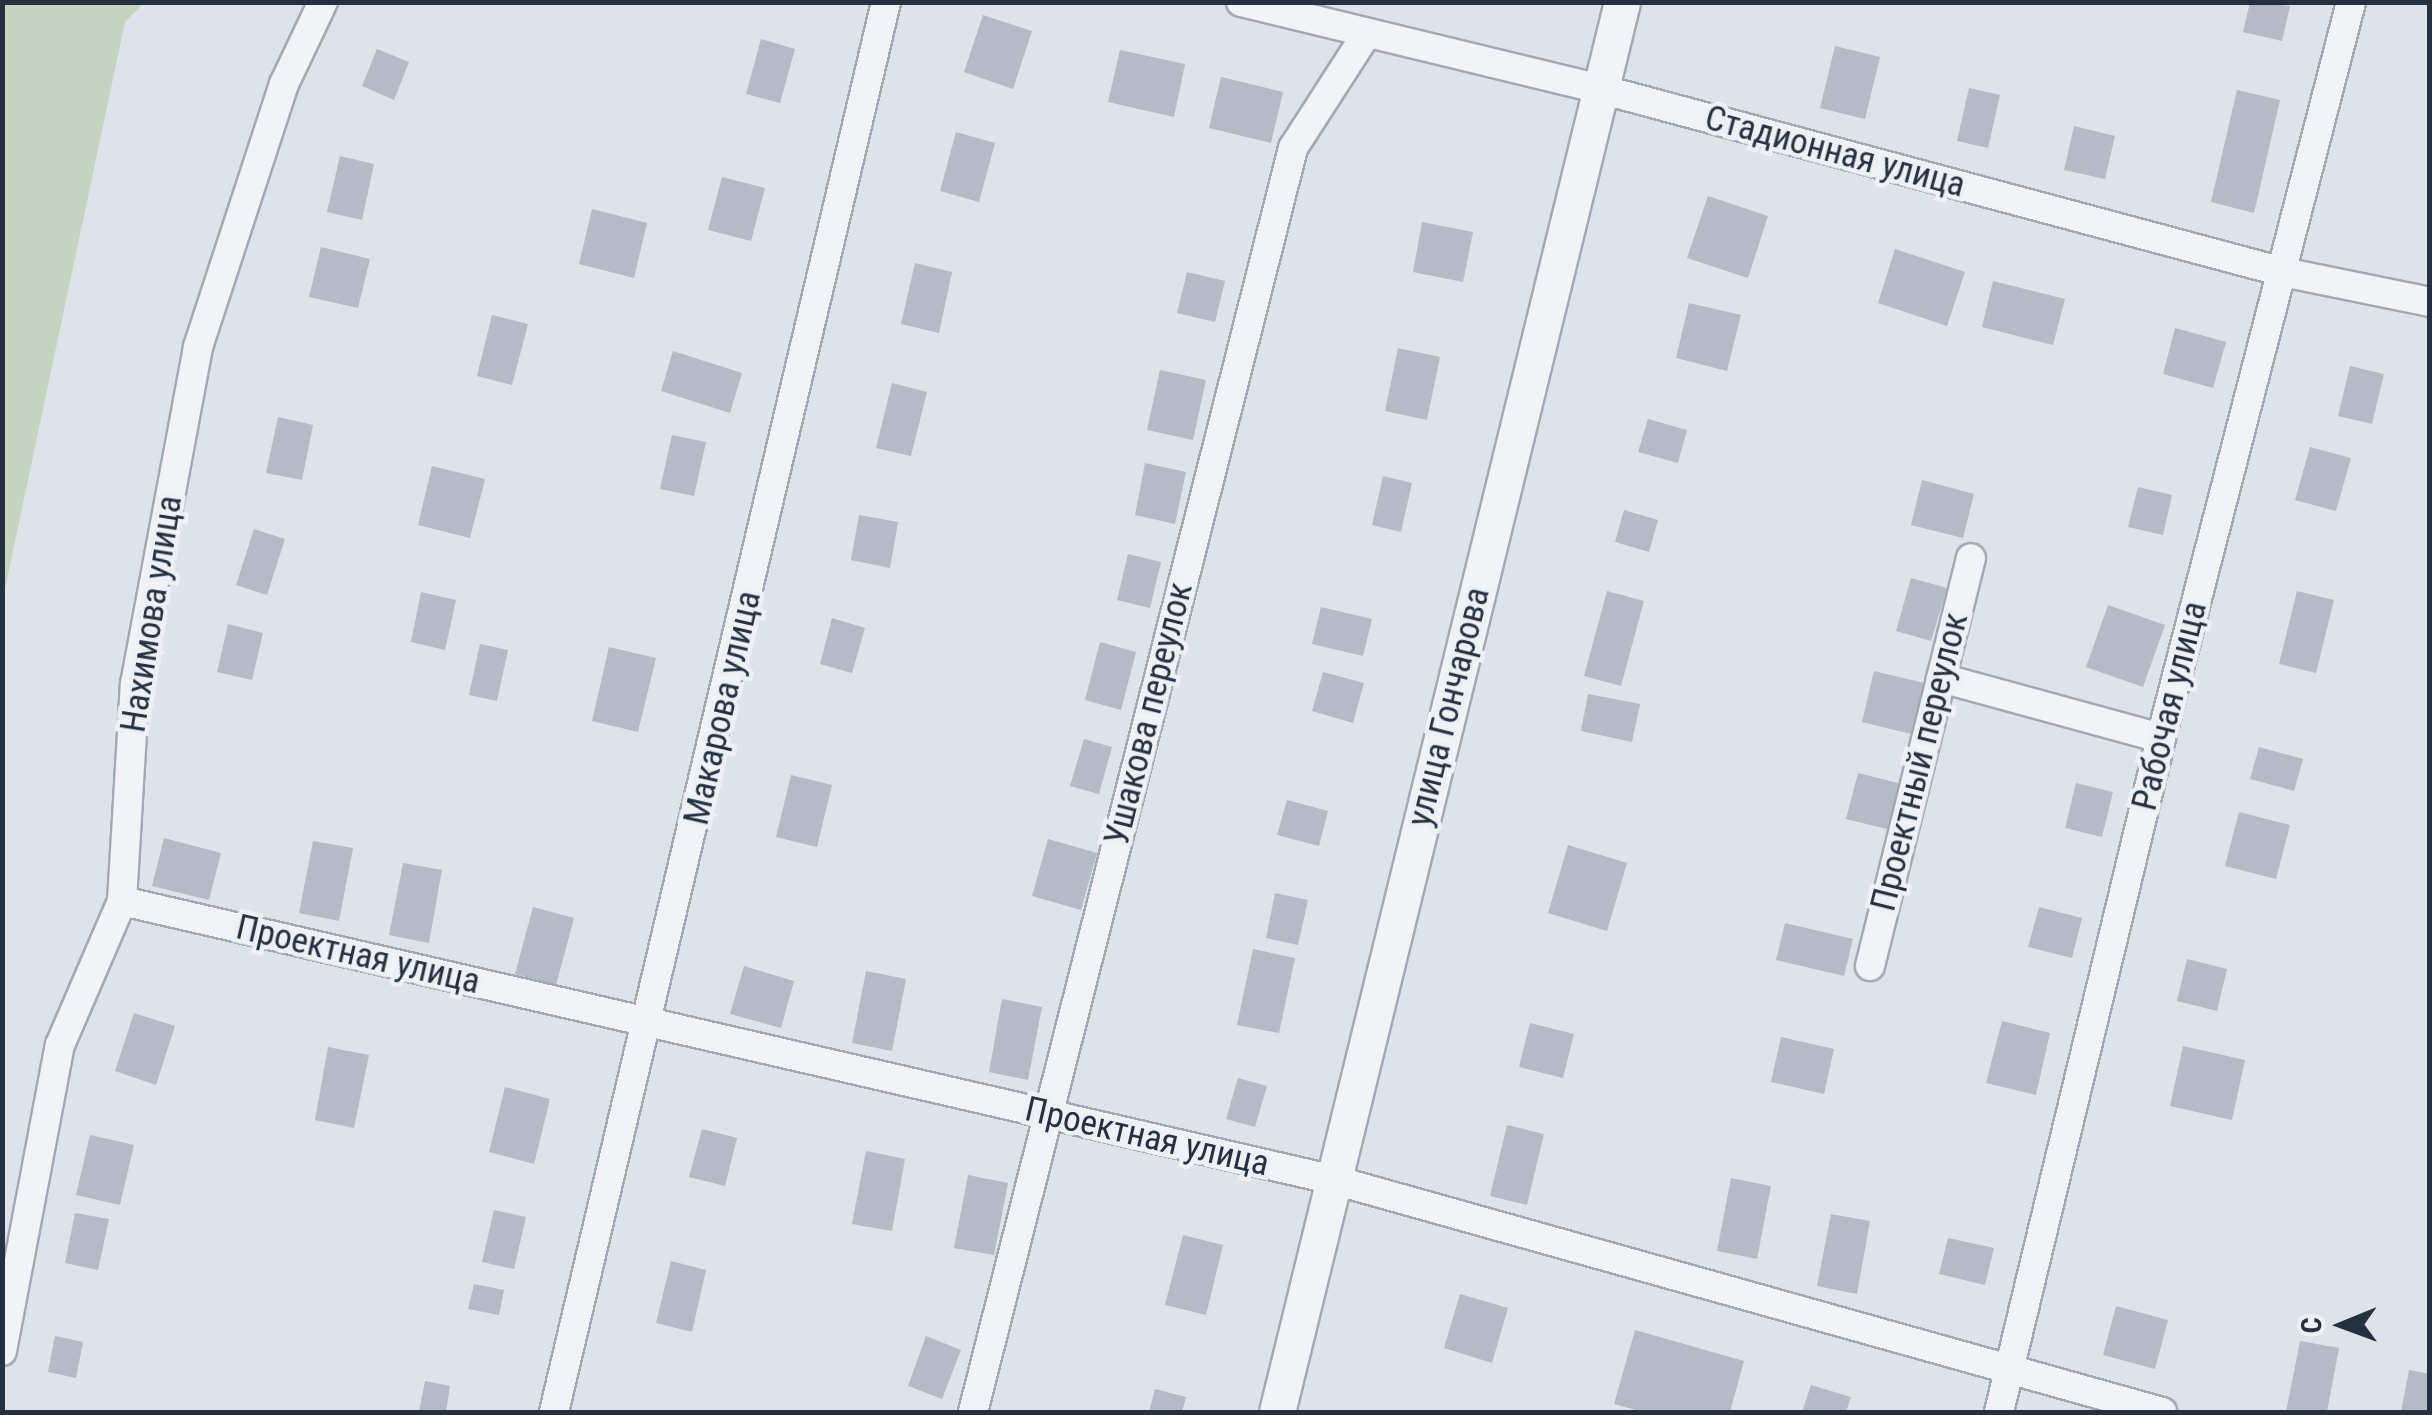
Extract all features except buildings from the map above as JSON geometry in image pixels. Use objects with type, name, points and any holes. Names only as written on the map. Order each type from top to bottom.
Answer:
[{"type":"street","name":"Нахимова улица","points":[[2,1351],[60,1045],[122,900],[135,684],[198,347],[284,84],[323,2]]},
{"type":"street","name":"Макарова улица","points":[[554,1412],[651,1022],[886,2]]},
{"type":"street","name":"Стадионная улица","points":[[1240,2],[1600,89],[2283,272],[2430,302]]},
{"type":"street","name":"улица Гончарова","points":[[1277,1412],[1622,2]]},
{"type":"street","name":"Рабочая улица","points":[[1999,1412],[2161,738],[2351,2]]},
{"type":"street","name":"Ушакова переулок","points":[[973,1412],[1293,148],[1367,33]]},
{"type":"street","name":"Проектный переулок","points":[[1870,966],[1971,558]]},
{"type":"street","points":[[1941,678],[2161,738]]},
{"type":"street","name":"Проектная улица","points":[[122,900],[1334,1180],[2162,1412]]},
{"type":"green space","points":[[3,2],[144,3],[125,22],[3,598]]}]
